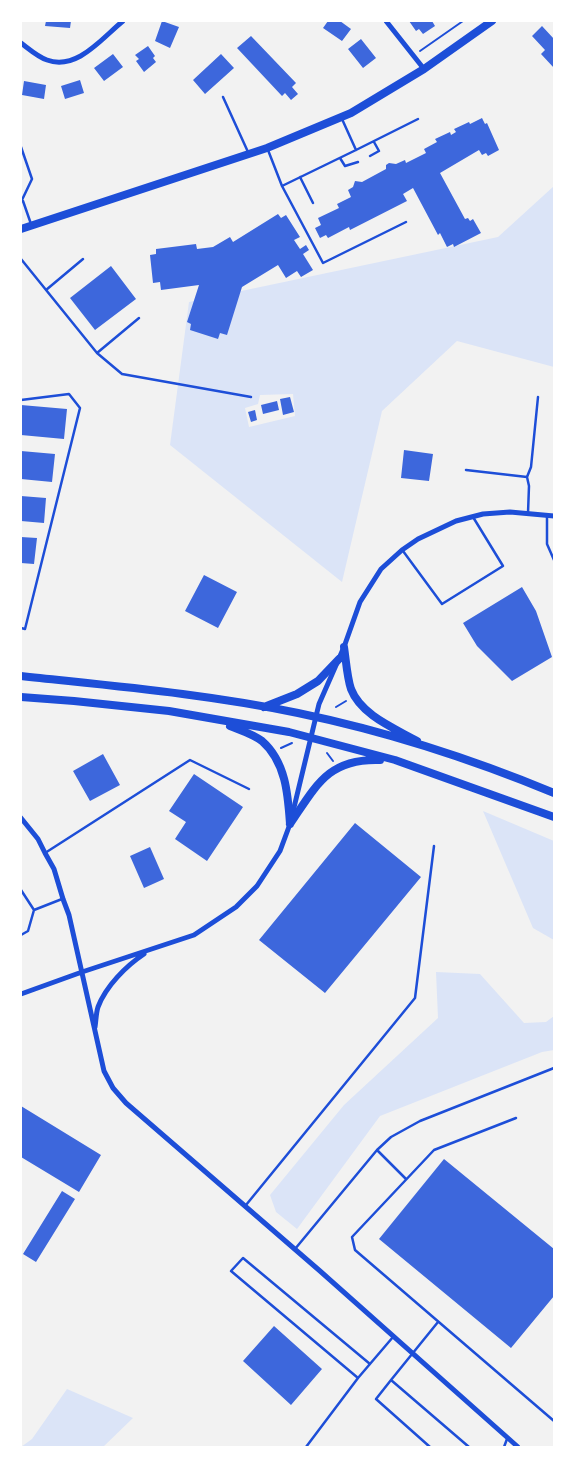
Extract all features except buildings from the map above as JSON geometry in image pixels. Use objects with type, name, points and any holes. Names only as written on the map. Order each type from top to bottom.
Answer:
[{"type":"main road","points":[[21,229],[267,148],[341,118],[424,69],[492,21]]},
{"type":"main road","points":[[344,647],[351,688],[356,699],[372,715],[427,747]]},
{"type":"main road","points":[[263,707],[297,694],[318,681],[339,658]]},
{"type":"main road","points":[[21,676],[183,695],[315,717],[427,747],[554,793]]},
{"type":"main road","points":[[21,697],[170,711],[289,732],[395,760],[554,817]]},
{"type":"main road","points":[[216,720],[244,731],[262,742],[277,760],[288,787],[290,824]]},
{"type":"main road","points":[[290,824],[315,788],[330,772],[353,761],[395,760]]},
{"type":"street","points":[[386,21],[424,69]]},
{"type":"street","points":[[21,43],[49,61],[66,62],[83,54],[120,22]]},
{"type":"street","points":[[21,994],[194,935],[236,907],[258,886],[280,851],[290,824],[315,717],[360,602],[381,570],[402,550],[418,539],[456,521],[510,512],[554,516]]},
{"type":"street","points":[[22,821],[38,839],[54,869],[82,972],[104,1071],[112,1088],[158,1132],[295,1248],[518,1447]]},
{"type":"street","points":[[95,1030],[98,1008],[111,985],[124,969],[150,950]]},
{"type":"lane","points":[[223,97],[248,154]]},
{"type":"lane","points":[[341,118],[356,150]]},
{"type":"lane","points":[[282,186],[418,119]]},
{"type":"lane","points":[[370,156],[378,152],[374,142]]},
{"type":"lane","points":[[21,147],[32,179],[22,202],[32,225]]},
{"type":"lane","points":[[267,148],[282,186],[323,262],[406,222]]},
{"type":"lane","points":[[340,158],[345,166],[358,162]]},
{"type":"lane","points":[[300,177],[314,203]]},
{"type":"lane","points":[[46,290],[82,258]]},
{"type":"lane","points":[[21,259],[97,353],[122,374],[251,397]]},
{"type":"lane","points":[[21,266],[26,265]]},
{"type":"lane","points":[[97,353],[139,318]]},
{"type":"lane","points":[[21,400],[69,394],[80,408],[25,629],[21,628]]},
{"type":"lane","points":[[528,513],[529,486],[527,477],[531,467],[538,397]]},
{"type":"lane","points":[[466,470],[527,477]]},
{"type":"lane","points":[[547,515],[547,544],[554,560]]},
{"type":"lane","points":[[402,550],[442,604],[503,566],[473,517]]},
{"type":"lane","points":[[45,853],[190,760],[249,789]]},
{"type":"lane","points":[[245,1207],[415,998],[434,846]]},
{"type":"lane","points":[[21,890],[34,910],[28,931],[21,935]]},
{"type":"lane","points":[[34,910],[63,898]]},
{"type":"lane","points":[[295,1248],[377,1150],[391,1137],[420,1121],[554,1068]]},
{"type":"lane","points":[[516,1118],[434,1150],[352,1237],[355,1250],[554,1421]]},
{"type":"lane","points":[[377,1150],[406,1179]]},
{"type":"lane","points":[[358,1378],[231,1271],[243,1258],[370,1364]]},
{"type":"lane","points":[[430,1447],[376,1399],[438,1322]]},
{"type":"lane","points":[[306,1447],[358,1378],[394,1336]]},
{"type":"lane","points":[[391,1380],[469,1447]]},
{"type":"lane","points":[[504,1447],[508,1437]]},
{"type":"path","points":[[413,56],[463,21]]},
{"type":"path","points":[[332,707],[336,709],[351,698]]},
{"type":"path","points":[[279,749],[293,743],[298,744]]},
{"type":"path","points":[[325,750],[334,761]]},
{"type":"shaded area","points":[[554,186],[554,367],[457,341],[382,411],[342,582],[170,445],[189,302],[498,237]],"holes":[[[293,394],[295,416],[249,427],[245,408],[258,404],[260,395]]]},
{"type":"shaded area","points":[[483,811],[554,841],[554,940],[533,928]]},
{"type":"shaded area","points":[[436,972],[480,974],[524,1023],[546,1022],[554,1016],[554,1050],[542,1052],[380,1116],[297,1229],[276,1212],[270,1195],[344,1105],[438,1018]]},
{"type":"shaded area","points":[[67,1389],[133,1418],[103,1447],[21,1447],[32,1439]]}]
